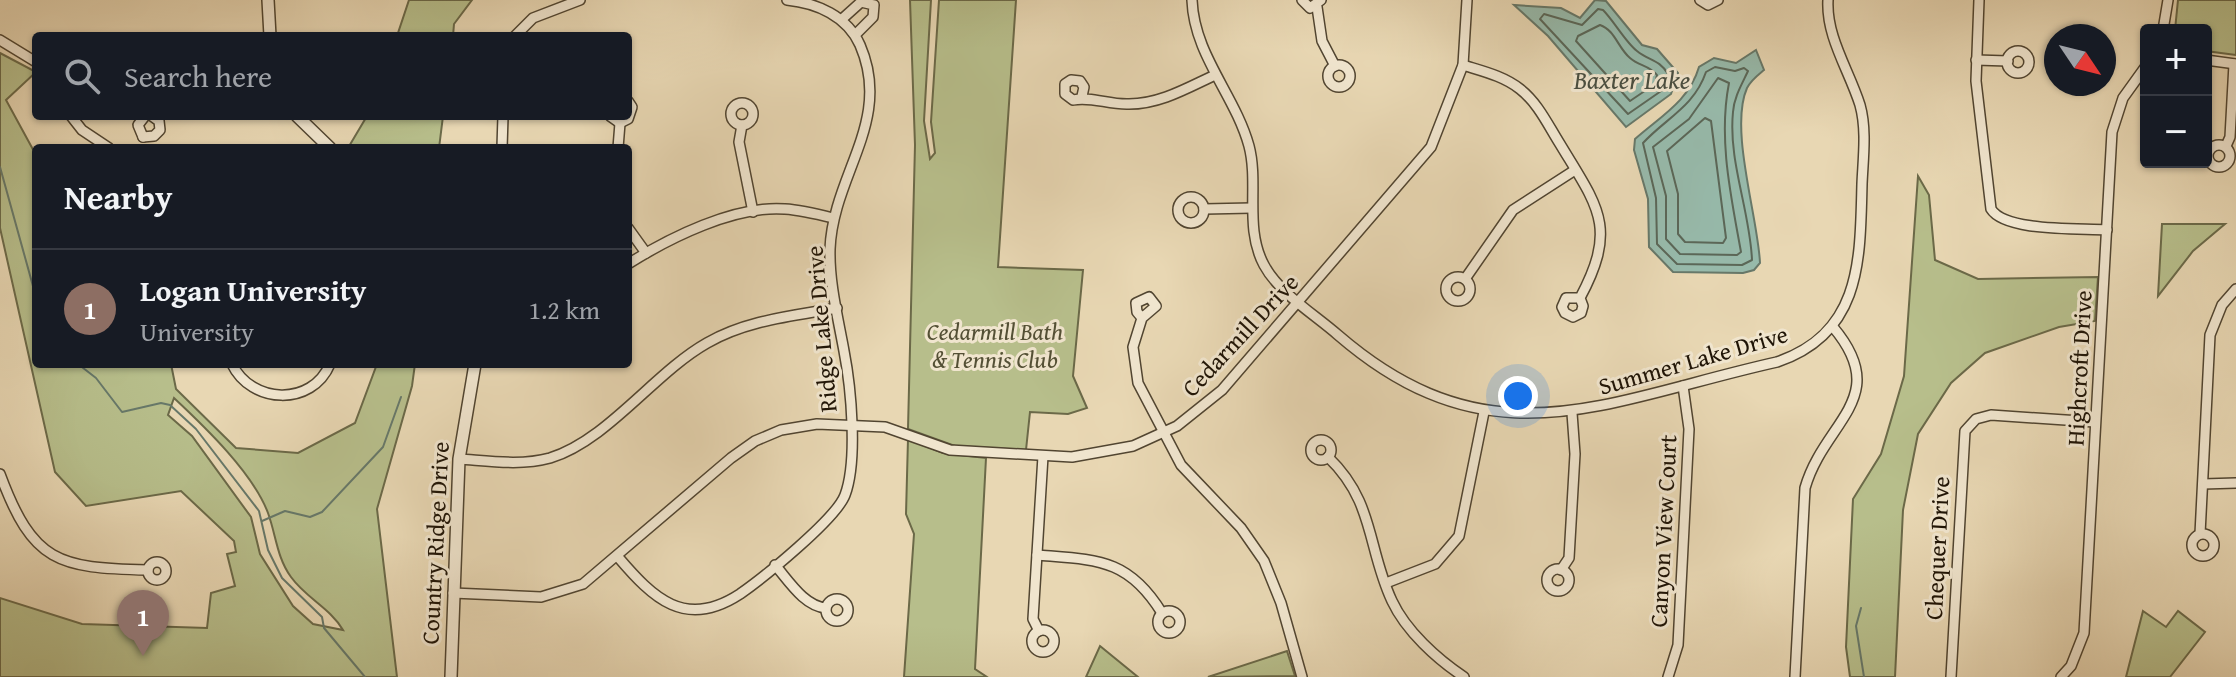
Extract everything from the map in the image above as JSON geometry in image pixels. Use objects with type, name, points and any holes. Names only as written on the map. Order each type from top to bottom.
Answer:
[{"type":"street","points":[[268,0],[270,32]]},
{"type":"street","points":[[519,32],[533,18],[580,0]]},
{"type":"street","points":[[787,0],[806,3],[843,23],[861,2],[874,5],[873,17],[855,35]]},
{"type":"street","name":"Summer Lake Drive","points":[[1192,0],[1196,29],[1248,143],[1256,247],[1273,278],[1360,354],[1405,384],[1484,412],[1521,415],[1572,413],[1791,357],[1833,327],[1850,296],[1857,273],[1864,138],[1859,104],[1832,32],[1828,0]]},
{"type":"street","points":[[1302,0],[1307,7],[1319,3],[1322,41],[1335,66]]},
{"type":"street","name":"Cedarmill Drive","points":[[453,593],[541,597],[583,584],[755,441],[799,425],[850,424],[899,429],[950,450],[1043,456],[1108,453],[1163,433],[1199,411],[1222,390],[1431,147],[1463,65],[1467,0]]},
{"type":"street","points":[[1700,0],[1708,5],[1718,0]]},
{"type":"street","points":[[1979,0],[1976,60],[1987,196],[1995,216],[2013,224],[2107,230]]},
{"type":"street","points":[[2164,24],[2168,0]]},
{"type":"street","name":"Ridge Lake Drive","points":[[618,557],[656,598],[683,609],[706,608],[732,599],[775,565],[835,512],[845,496],[850,475],[847,366],[830,260],[833,218],[872,96],[872,78],[855,35],[843,23]]},
{"type":"street","points":[[0,40],[32,60]]},
{"type":"street","points":[[1976,60],[2008,61]]},
{"type":"street","points":[[2212,61],[2235,64],[2230,137],[2226,146]]},
{"type":"street","points":[[1463,65],[1521,89],[1537,107],[1593,198],[1600,225],[1597,262],[1580,298]]},
{"type":"street","points":[[1082,96],[1117,104],[1149,102],[1215,75]]},
{"type":"street","name":"Highcroft Drive","points":[[2061,677],[2076,656],[2084,633],[2114,117],[2140,76]]},
{"type":"street","points":[[74,120],[82,130],[103,144]]},
{"type":"street","points":[[142,120],[138,125],[143,137]]},
{"type":"street","points":[[143,137],[151,138],[160,130],[158,120]]},
{"type":"street","points":[[301,120],[326,144]]},
{"type":"street","points":[[502,144],[503,120]]},
{"type":"street","points":[[616,120],[620,123]]},
{"type":"street","points":[[618,144],[620,123],[624,120]]},
{"type":"street","points":[[742,125],[739,142],[753,212]]},
{"type":"street","points":[[139,144],[143,137]]},
{"type":"street","points":[[1465,279],[1513,210],[1575,170]]},
{"type":"street","points":[[632,262],[680,235],[753,212],[783,208],[833,218]]},
{"type":"street","points":[[1204,209],[1252,208]]},
{"type":"street","points":[[632,234],[646,253]]},
{"type":"street","points":[[2200,534],[2210,335],[2222,305],[2236,289]]},
{"type":"street","points":[[459,459],[522,462],[563,453],[597,430],[668,369],[711,341],[753,324],[837,308]]},
{"type":"street","points":[[1142,318],[1133,347],[1134,370],[1163,433],[1189,476],[1241,528],[1264,561],[1281,603],[1302,677]]},
{"type":"street","points":[[1795,677],[1805,488],[1815,461],[1851,404],[1859,377],[1854,354],[1833,327]]},
{"type":"street","points":[[235,368],[249,385],[263,393],[285,396],[309,389],[327,368]]},
{"type":"street","name":"Country Ridge Drive","points":[[451,677],[459,459],[474,368]]},
{"type":"street","name":"Canyon View Court","points":[[1668,677],[1678,645],[1682,568],[1689,429],[1683,386]]},
{"type":"street","points":[[1386,583],[1435,564],[1459,536],[1484,412]]},
{"type":"street","points":[[1561,570],[1569,558],[1575,454],[1572,413]]},
{"type":"street","name":"Chequer Drive","points":[[1951,677],[1963,437],[1971,423],[1991,415],[2095,422]]},
{"type":"street","points":[[1039,631],[1033,619],[1043,456]]},
{"type":"street","points":[[1328,457],[1355,489],[1400,616],[1442,661],[1464,677]]},
{"type":"street","points":[[0,474],[16,517],[47,553],[91,569],[148,570]]},
{"type":"street","points":[[2203,484],[2236,483]]},
{"type":"street","points":[[1037,555],[1120,567],[1144,587],[1162,613]]},
{"type":"street","points":[[775,565],[807,600],[816,607],[826,608]]},
{"type":"green space","points":[[409,0],[472,0],[454,24],[453,32],[398,32]]},
{"type":"green space","name":"Cedarmill Bath & Tennis Club","points":[[910,0],[931,0],[924,121],[930,159],[935,153],[931,122],[939,0],[1016,0],[998,267],[1083,270],[1073,376],[1087,408],[1068,414],[1030,412],[1026,450],[955,446],[908,429],[915,145]]},
{"type":"green space","points":[[2178,0],[2236,0],[2236,55],[2212,52],[2212,24],[2176,24]]},
{"type":"green space","points":[[0,53],[32,70],[32,76],[6,100],[32,148],[32,368],[172,368],[176,389],[236,448],[298,453],[355,423],[376,368],[414,368],[377,509],[397,677],[0,677],[0,598],[82,624],[207,628],[211,593],[235,586],[227,554],[236,552],[234,541],[181,491],[86,506],[55,472],[0,228]],"holes":[[[174,398],[227,451],[261,498],[286,570],[343,630],[313,624],[293,606],[260,554],[251,517],[192,436],[168,415]]]},
{"type":"green space","points":[[365,120],[442,120],[440,144],[350,144]]},
{"type":"green space","points":[[1918,176],[1929,195],[1935,260],[1978,279],[2098,277],[2095,321],[2059,327],[1985,353],[1951,383],[1918,434],[1903,510],[1895,677],[1850,677],[1846,647],[1853,499],[1881,454],[1904,376]]},
{"type":"green space","points":[[2162,224],[2225,224],[2193,251],[2158,296]]},
{"type":"green space","points":[[908,439],[943,453],[986,458],[975,669],[987,677],[904,677],[914,534],[906,514]]},
{"type":"green space","points":[[2143,611],[2166,627],[2178,611],[2205,632],[2170,677],[2126,677]]},
{"type":"green space","points":[[1100,646],[1138,677],[1086,677]]},
{"type":"green space","points":[[1287,651],[1295,676],[1208,677]]},
{"type":"water","name":"Baxter Lake","points":[[1595,0],[1606,1],[1642,45],[1657,49],[1678,73],[1671,94],[1626,127],[1548,36],[1514,5],[1561,8],[1580,18]]},
{"type":"water","points":[[1756,50],[1764,70],[1747,88],[1741,126],[1760,263],[1754,270],[1743,273],[1673,272],[1649,247],[1648,199],[1634,150],[1635,139],[1681,99],[1699,67],[1714,58],[1736,63]]},
{"type":"waterway","points":[[0,167],[32,283]]},
{"type":"waterway","points":[[83,368],[96,378],[122,412],[161,403],[170,405],[196,429],[259,511],[268,550],[282,578],[322,617],[324,628],[365,677]]},
{"type":"waterway","points":[[262,521],[285,511],[310,517],[322,512],[383,447],[401,397]]},
{"type":"waterway","points":[[1861,608],[1856,626],[1864,677]]},
{"type":"place","name":"Logan University","points":[[143,656]]}]
